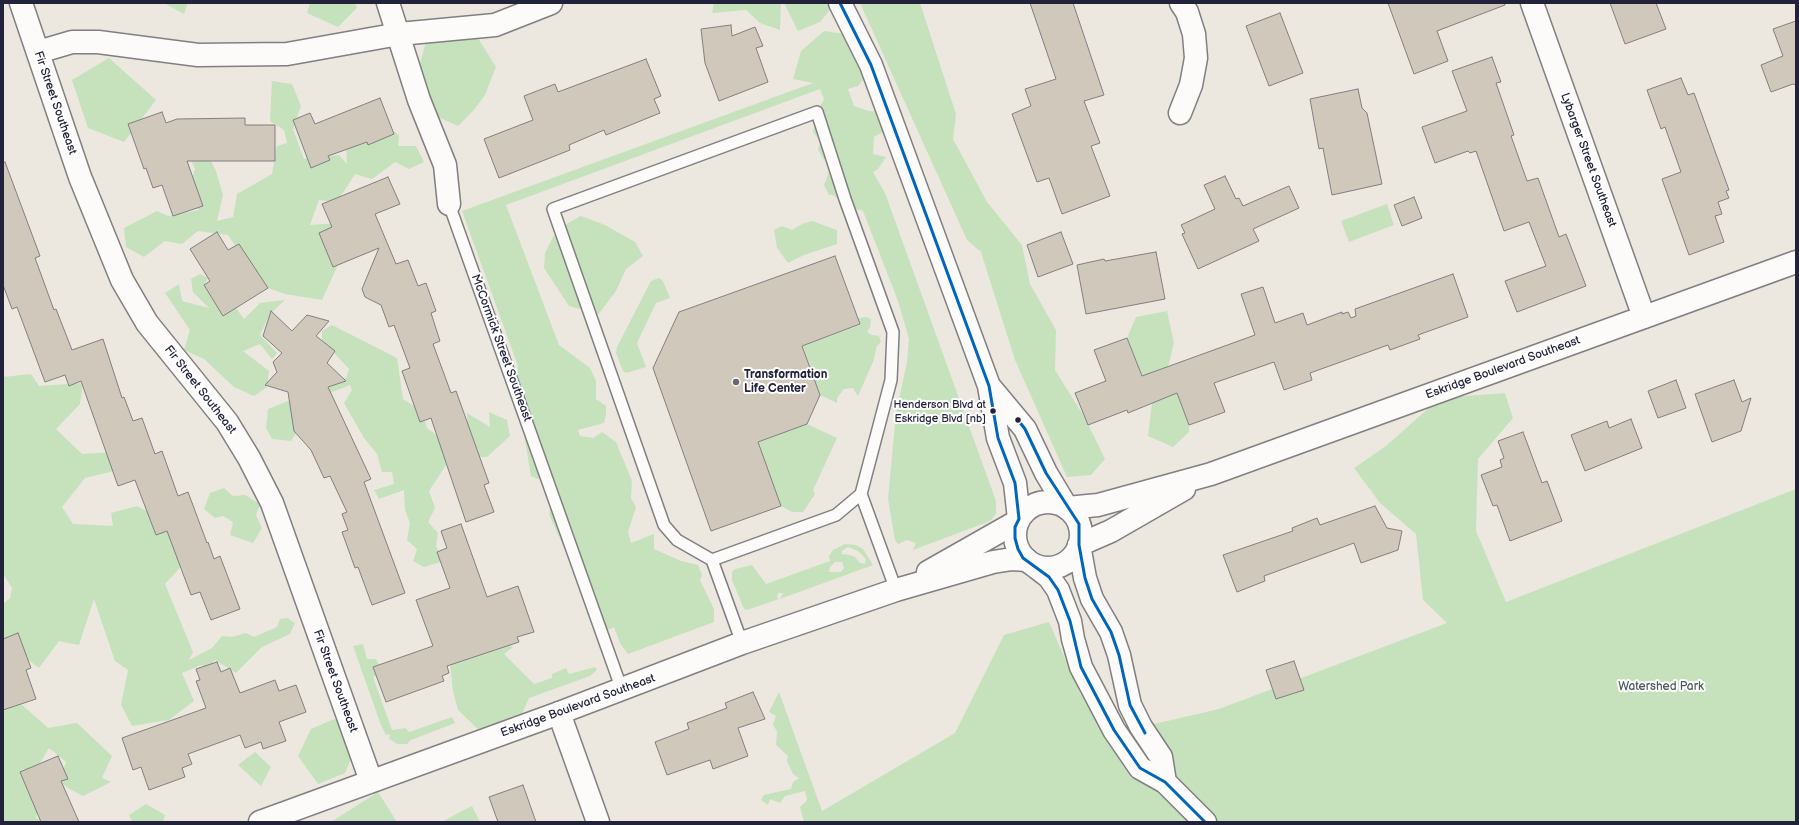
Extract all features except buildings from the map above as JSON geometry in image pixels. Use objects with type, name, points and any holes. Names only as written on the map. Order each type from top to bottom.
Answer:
[{"type":"street","name":"Fir Street Southeast","points":[[20,3],[80,176],[122,280],[148,323],[227,422],[249,458],[272,503],[371,781]]},
{"type":"street","name":"McCormick Street Southeast","points":[[388,3],[419,100],[445,165],[450,204]]},
{"type":"street","points":[[38,52],[72,42],[98,42],[198,55],[287,54],[399,34],[495,25],[551,3]]},
{"type":"street","points":[[840,3],[871,65],[990,386],[998,438],[1015,483],[1018,520],[1015,538],[1018,549],[1029,562],[1049,577],[1058,590],[1070,621],[1073,639],[1081,666],[1114,730],[1140,768],[1165,782],[1205,822]]},
{"type":"street","points":[[1180,113],[1191,85],[1196,58],[1194,34],[1187,12],[1181,3]]},
{"type":"street","name":"Lybarger Street Southeast","points":[[1532,3],[1644,317]]},
{"type":"street","name":"Eskridge Boulevard Southeast","points":[[1067,508],[1098,505],[1211,474],[1796,262]]},
{"type":"street","points":[[990,386],[1025,429],[1046,474],[1067,508],[1074,515],[1078,524],[1085,578],[1092,598],[1111,632],[1119,655],[1130,705],[1141,727],[1161,757],[1165,782]]},
{"type":"street","name":"Eskridge Boulevard Southeast","points":[[1080,545],[1111,531],[1211,474]]},
{"type":"street","points":[[1018,520],[1027,510],[1036,504],[1046,502],[1057,503],[1067,508]]},
{"type":"street","name":"Eskridge Boulevard Southeast","points":[[896,590],[1018,520]]},
{"type":"street","points":[[1029,562],[1041,567],[1051,568],[1060,565],[1069,560],[1080,545]]},
{"type":"street","name":"Eskridge Boulevard Southeast","points":[[260,822],[622,690],[742,643],[896,590],[993,562],[1012,559],[1029,562]]},
{"type":"street","points":[[559,713],[598,822]]},
{"type":"lane","points":[[742,643],[712,560],[677,540],[664,525],[553,209],[817,112],[845,199],[893,332],[891,380],[861,494],[896,590]]},
{"type":"lane","name":"McCormick Street Southeast","points":[[450,204],[622,690]]},
{"type":"lane","points":[[712,560],[836,515],[861,494]]},
{"type":"green space","points":[[164,3],[188,3],[184,14]]},
{"type":"green space","points":[[310,3],[355,3],[357,8],[338,27],[307,13]]},
{"type":"green space","points":[[714,3],[781,3],[780,30],[760,23],[746,10],[712,13]]},
{"type":"green space","points":[[784,3],[833,3],[834,5],[820,22],[798,31]]},
{"type":"green space","points":[[860,3],[920,3],[956,114],[953,139],[987,202],[1022,245],[1030,284],[1056,330],[1055,370],[1085,418],[1105,459],[1091,475],[1067,477],[1015,360],[981,252],[967,240]]},
{"type":"green space","points":[[824,31],[845,34],[868,73],[858,86],[848,89],[854,106],[869,111],[885,112],[892,120],[883,132],[874,137],[873,154],[886,157],[878,169],[873,172],[885,193],[996,501],[996,514],[991,520],[985,523],[913,550],[916,543],[907,540],[898,544],[895,540],[888,499],[896,413],[907,362],[909,339],[898,301],[863,211],[849,207],[833,195],[829,195],[824,185],[832,163],[823,159],[818,149],[821,142],[813,132],[817,112],[824,99],[820,89],[506,205],[559,345],[590,368],[596,381],[596,399],[606,406],[604,423],[578,430],[580,436],[593,438],[602,432],[616,442],[632,481],[631,498],[636,507],[628,532],[631,543],[654,534],[654,549],[681,561],[698,565],[702,575],[700,580],[714,609],[714,622],[628,654],[620,643],[614,627],[606,631],[576,552],[565,550],[549,514],[550,508],[545,482],[531,476],[514,387],[518,366],[462,211],[813,83],[793,79],[801,51]]},
{"type":"green space","points":[[476,35],[496,67],[485,95],[474,110],[458,126],[427,112],[419,67],[427,38]]},
{"type":"green space","points":[[109,58],[156,100],[124,142],[88,128],[72,80]]},
{"type":"green space","points":[[272,81],[292,84],[301,106],[293,129],[304,159],[339,155],[347,164],[346,146],[374,118],[399,135],[398,146],[416,146],[424,162],[409,169],[395,162],[372,179],[355,174],[337,202],[319,200],[310,225],[338,223],[341,258],[322,300],[285,294],[254,283],[246,261],[228,235],[198,231],[182,244],[165,241],[144,257],[126,247],[124,228],[157,211],[168,216],[199,210],[187,195],[195,169],[185,146],[202,143],[216,171],[223,195],[217,221],[233,217],[237,194],[272,174],[277,146],[287,143],[284,130],[270,121]]},
{"type":"green space","points":[[1387,204],[1394,225],[1349,242],[1341,221]]},
{"type":"green space","points":[[581,216],[605,225],[635,242],[643,256],[626,269],[616,291],[597,316],[591,312],[569,306],[544,268],[545,253],[554,235],[568,223]]},
{"type":"green space","points":[[812,221],[837,230],[837,244],[804,255],[788,263],[777,248],[774,230],[782,226],[792,230],[802,224]]},
{"type":"green space","points":[[200,274],[208,278],[204,285],[223,316],[236,308],[244,319],[260,303],[285,300],[269,315],[260,335],[277,353],[272,359],[260,344],[243,351],[269,371],[267,387],[254,396],[234,387],[204,359],[184,350],[190,330],[165,293],[179,284],[182,301],[209,308],[193,292],[191,279]]},
{"type":"green space","points":[[659,278],[663,281],[670,298],[656,303],[637,343],[646,367],[626,373],[623,371],[616,353],[617,347],[651,281]]},
{"type":"green space","points":[[1167,311],[1174,343],[1168,367],[1189,425],[1189,432],[1173,447],[1148,436],[1152,403],[1127,338],[1136,317]]},
{"type":"green space","points":[[866,317],[871,319],[870,327],[867,332],[872,335],[879,336],[881,342],[877,346],[873,362],[858,396],[853,388],[844,389],[837,398],[837,403],[820,395],[803,346],[860,325],[858,318]]},
{"type":"green space","points":[[332,325],[397,358],[403,399],[422,411],[427,428],[450,445],[468,432],[467,413],[490,427],[489,412],[507,420],[510,436],[487,457],[452,456],[429,491],[435,508],[428,522],[438,533],[436,546],[443,561],[424,567],[413,561],[417,549],[407,540],[410,523],[405,510],[404,490],[379,499],[374,490],[394,484],[392,472],[382,472],[377,454],[364,438],[344,403],[352,390],[350,385],[292,408],[298,431],[291,441],[272,439],[266,428],[268,409],[346,378],[349,369],[322,340],[322,331]]},
{"type":"green space","points":[[31,374],[39,386],[83,383],[80,404],[56,429],[82,454],[133,451],[134,466],[85,478],[62,507],[73,524],[113,526],[111,513],[137,506],[191,534],[189,558],[165,584],[193,652],[189,660],[212,648],[222,636],[232,637],[246,633],[254,637],[277,627],[280,619],[287,618],[295,623],[290,634],[262,647],[236,673],[215,660],[209,668],[201,665],[182,673],[194,701],[169,720],[132,726],[121,705],[128,670],[115,661],[94,599],[79,645],[59,641],[39,668],[3,641],[3,604],[10,598],[12,588],[3,574],[3,377]]},
{"type":"green space","name":"Watershed Park","points":[[1505,393],[1513,418],[1478,459],[1476,531],[1506,602],[1796,489],[1796,822],[804,822],[800,807],[807,800],[805,791],[785,796],[780,803],[770,799],[768,805],[761,800],[764,795],[791,789],[793,782],[799,778],[793,774],[787,761],[788,756],[776,745],[777,732],[773,724],[776,716],[769,712],[779,692],[822,811],[955,733],[1004,635],[1049,622],[1080,693],[1110,742],[1141,727],[1219,709],[1447,623],[1423,600],[1416,534],[1380,503],[1354,468],[1386,446],[1440,398]]},
{"type":"green space","points":[[807,424],[837,438],[813,490],[815,494],[803,512],[792,512],[781,506],[758,442]]},
{"type":"green space","points":[[224,488],[233,496],[245,495],[260,504],[256,515],[262,528],[253,543],[230,535],[233,522],[223,516],[215,518],[204,509],[210,493]]},
{"type":"green space","points":[[845,544],[856,545],[863,549],[873,565],[780,599],[783,593],[778,593],[777,597],[779,599],[747,610],[744,609],[732,580],[732,572],[735,569],[752,565],[766,584],[830,561],[829,556],[833,550]],"holes":[[[848,547],[858,551],[866,559],[865,564],[860,563],[855,557],[842,554],[842,551]],[[835,562],[842,562],[844,568],[841,572],[829,572],[830,567]]]},
{"type":"green space","points":[[480,632],[513,647],[504,654],[534,684],[552,678],[552,674],[566,668],[569,674],[595,667],[597,670],[590,676],[529,698],[519,721],[483,734],[458,710],[453,691],[450,663]]},
{"type":"green space","points":[[363,644],[367,659],[376,659],[379,665],[373,667],[376,676],[373,677],[392,730],[406,728],[409,732],[452,717],[455,723],[411,740],[407,744],[397,744],[389,739],[390,734],[386,735],[381,725],[353,646]]},
{"type":"green space","points":[[3,704],[21,704],[48,728],[77,723],[112,756],[102,778],[111,782],[83,796],[68,788],[59,781],[66,762],[49,748],[36,770],[22,769],[49,783],[36,818],[44,822],[3,822]]},
{"type":"green space","points":[[334,719],[363,730],[345,773],[318,784],[298,756],[311,729]]},
{"type":"green space","points":[[255,752],[271,767],[261,786],[238,765]]},
{"type":"green space","points":[[378,792],[397,822],[331,822]]},
{"type":"green space","points":[[146,804],[165,815],[163,822],[132,822],[129,815]]},
{"type":"green space","points":[[472,806],[480,822],[442,822],[462,811]]},
{"type":"transit line","points":[[840,3],[871,65],[989,386],[998,438],[1015,483],[1019,519],[1015,527],[1015,538],[1018,549],[1023,558],[1049,577],[1058,590],[1070,621],[1081,667],[1114,730],[1140,768],[1165,782],[1205,822]]},
{"type":"transit line","points":[[1018,420],[1025,429],[1046,473],[1079,524],[1079,545],[1085,578],[1092,599],[1111,632],[1119,655],[1130,705],[1145,733]]},
{"type":"place","name":"Transformation Life Center","points":[[736,382]]},
{"type":"place","name":"Henderson Blvd at Eskridge Blvd [nb]","points":[[993,411]]}]
